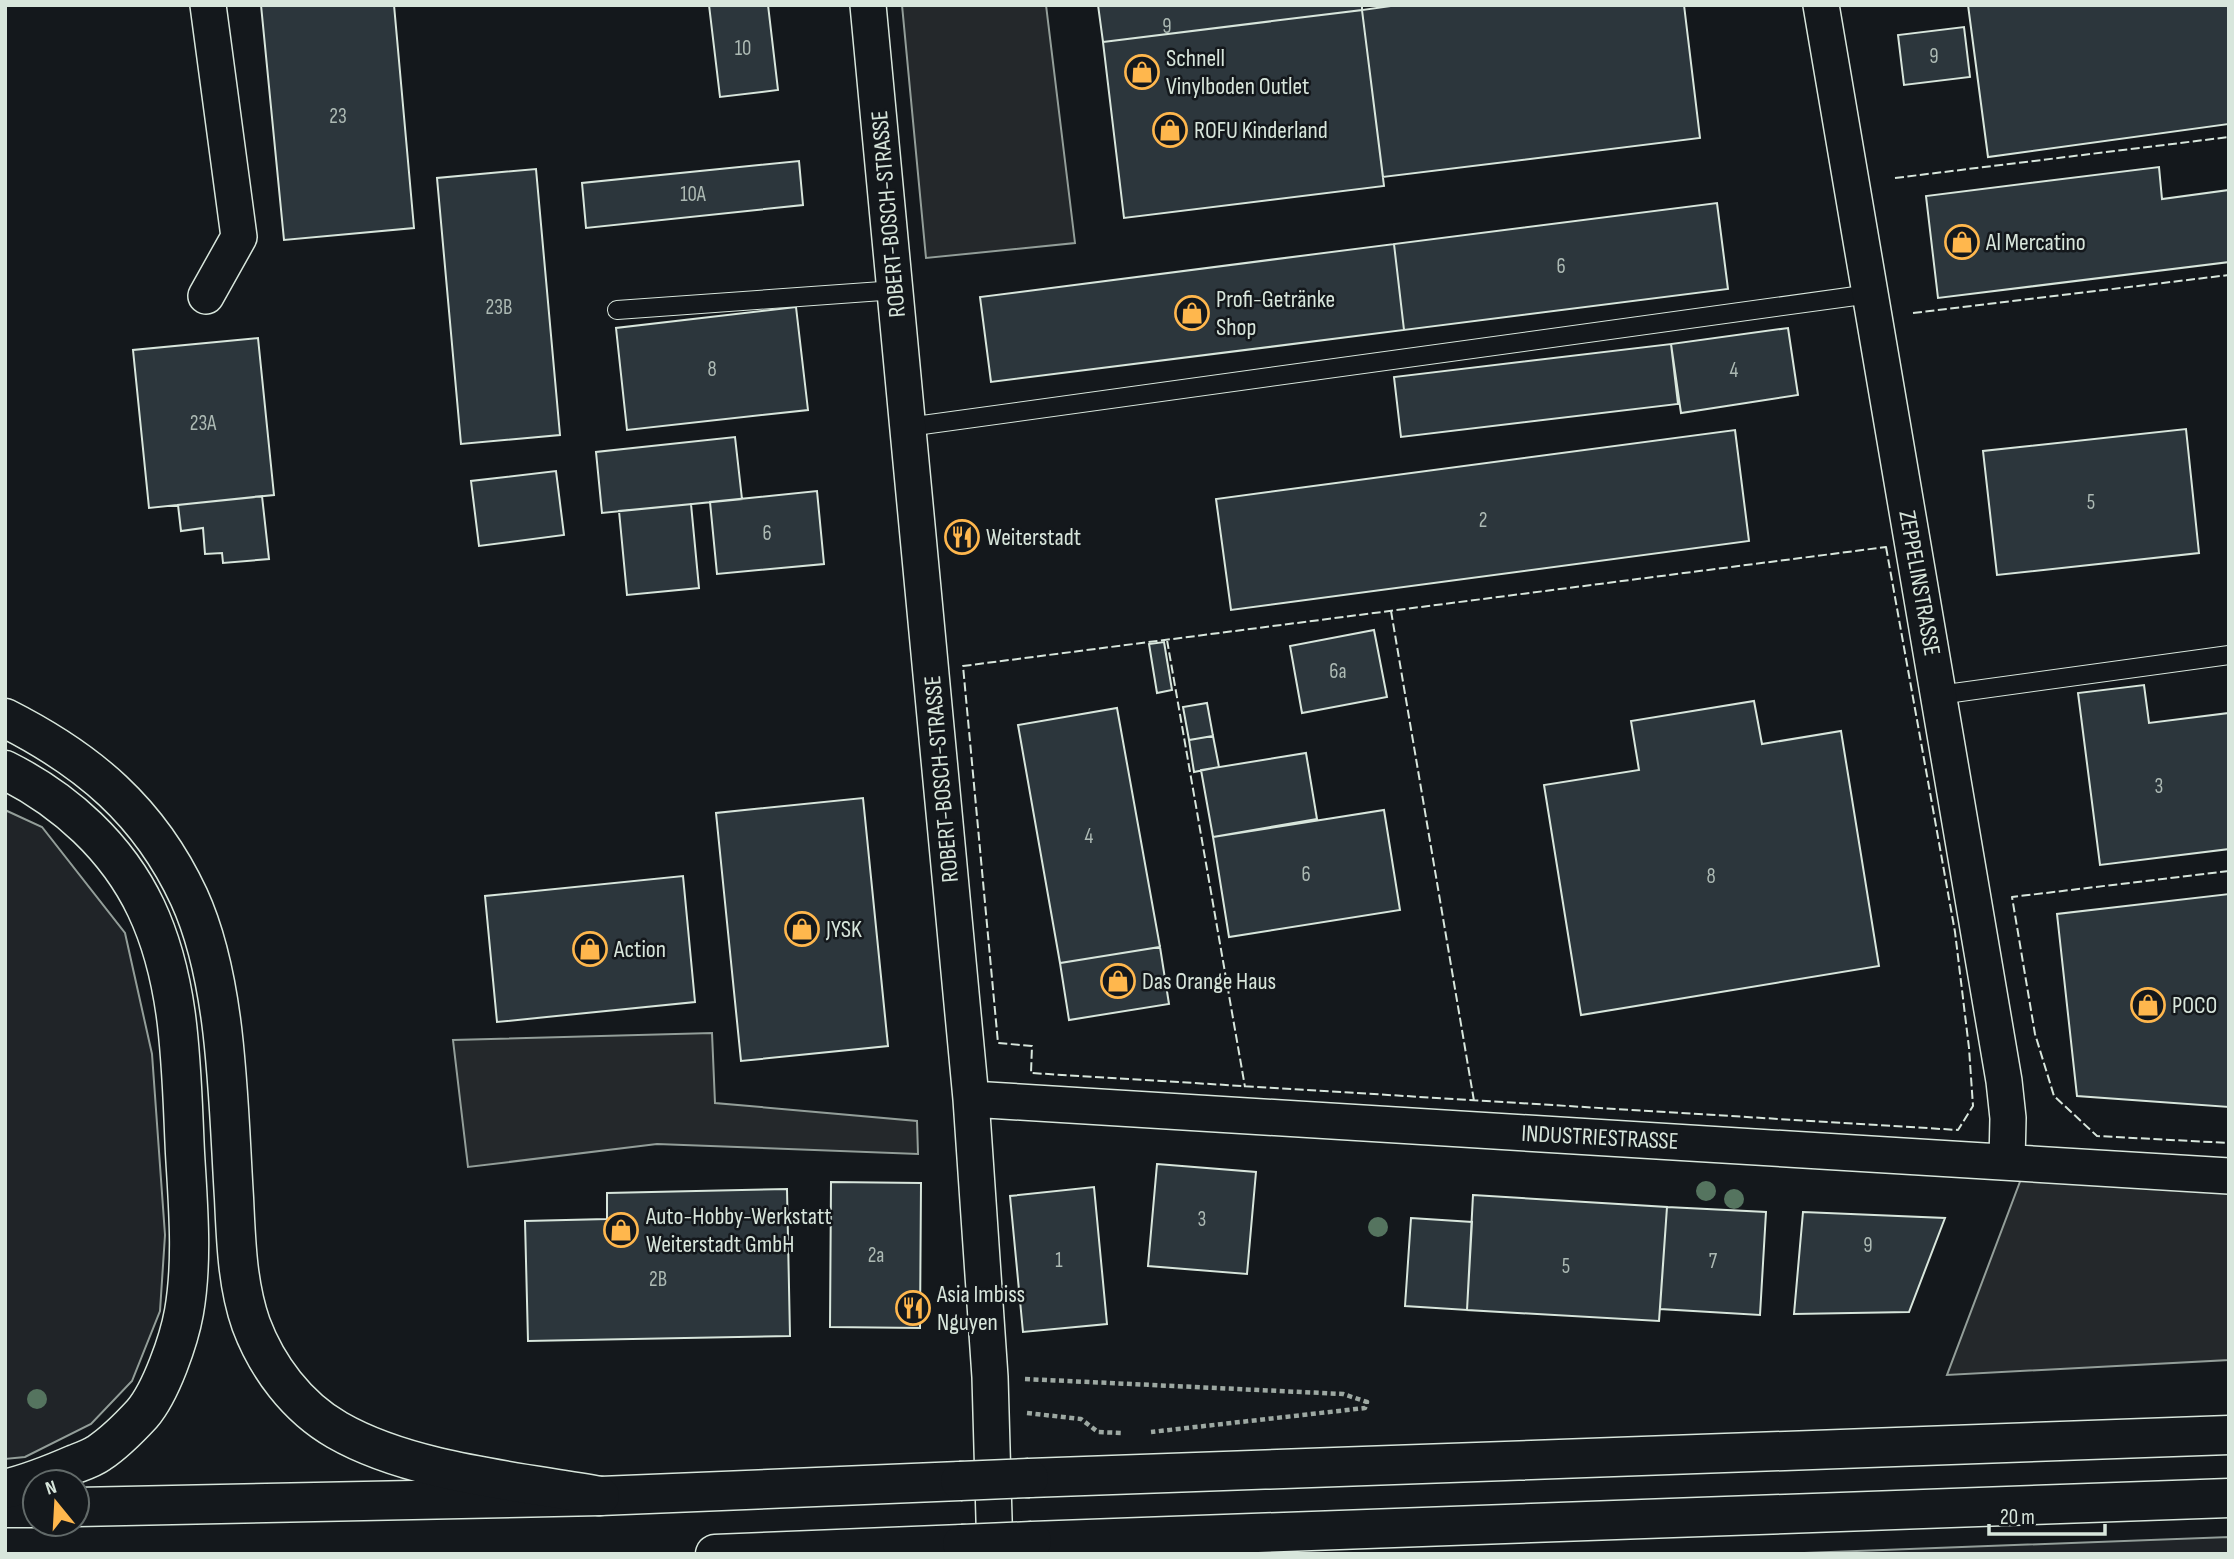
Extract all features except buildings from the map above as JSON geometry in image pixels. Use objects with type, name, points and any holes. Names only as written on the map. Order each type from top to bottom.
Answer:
[{"type":"main road","points":[[5,718],[61,749],[106,783],[149,830],[173,866],[190,899],[205,946],[225,1055],[236,1240],[245,1298],[251,1324],[267,1359],[287,1388],[306,1409],[336,1429],[370,1446],[438,1466],[600,1496]]},
{"type":"main road","points":[[5,770],[31,783],[68,809],[99,838],[127,873],[162,948],[173,990],[180,1059],[189,1237],[184,1312],[167,1368],[143,1413],[98,1454],[36,1481],[5,1489]]},
{"type":"main road","points":[[91,1507],[600,1496],[1029,1478],[2229,1436]]},
{"type":"main road","points":[[715,1554],[979,1549],[1032,1541],[2229,1498]]},
{"type":"street","points":[[206,296],[239,237],[208,5]]},
{"type":"street","name":"ROBERT-BOSCH-STRASSE","points":[[869,5],[971,1099],[990,1377],[979,1549]]},
{"type":"street","name":"ZEPPELINSTRASSE","points":[[1821,5],[2004,1081],[2008,1118],[2007,1162]]},
{"type":"street","name":"INDUSTRIESTRASSE","points":[[971,1099],[2229,1176]]},
{"type":"lane","points":[[617,310],[895,290]]},
{"type":"lane","points":[[908,427],[1870,294]]},
{"type":"lane","points":[[1939,695],[2229,655]]},
{"type":"path","points":[[990,1377],[1343,1394],[1367,1402],[1365,1408],[1139,1433]]},
{"type":"path","points":[[1029,1413],[1081,1419],[1098,1432],[1125,1433]]},
{"type":"shaded area","points":[[902,5],[1046,5],[1075,243],[926,258]]},
{"type":"shaded area","points":[[5,810],[42,827],[125,933],[152,1054],[165,1235],[160,1311],[132,1381],[91,1424],[25,1457],[5,1459]]},
{"type":"shaded area","points":[[712,1033],[715,1103],[917,1121],[918,1154],[657,1144],[468,1167],[453,1040]]},
{"type":"shaded area","points":[[2021,1179],[2229,1190],[2229,1360],[1947,1375]]},
{"type":"shaded area","points":[[2229,1537],[2229,1554],[1777,1554]]},
{"type":"fence","points":[[1895,178],[2229,137]]},
{"type":"fence","points":[[1913,313],[2229,275]]},
{"type":"fence","points":[[1886,547],[1955,932],[1973,1106],[1958,1130],[1031,1073],[1032,1046],[998,1043],[963,666],[1886,547]]},
{"type":"fence","points":[[1391,611],[1474,1101]]},
{"type":"fence","points":[[1167,640],[1245,1087]]},
{"type":"fence","points":[[2229,871],[2012,897],[2035,1034],[2054,1096],[2097,1136],[2229,1143]]},
{"type":"place","name":"Schnell Vinylboden Outlet","points":[[1142,72]]},
{"type":"place","name":"ROFU Kinderland","points":[[1170,130]]},
{"type":"place","name":"Al Mercatino","points":[[1962,242]]},
{"type":"place","name":"Profi-Getränke Shop","points":[[1192,313]]},
{"type":"place","name":"Weiterstadt","points":[[962,537]]},
{"type":"place","name":"JYSK","points":[[802,929]]},
{"type":"place","name":"Action","points":[[590,949]]},
{"type":"place","name":"Das Orange Haus","points":[[1118,981]]},
{"type":"place","name":"POCO","points":[[2148,1005]]},
{"type":"place","name":"Auto-Hobby-Werkstatt Weiterstadt GmbH","points":[[621,1230]]},
{"type":"place","name":"Asia Imbiss Nguyen","points":[[913,1308]]}]
